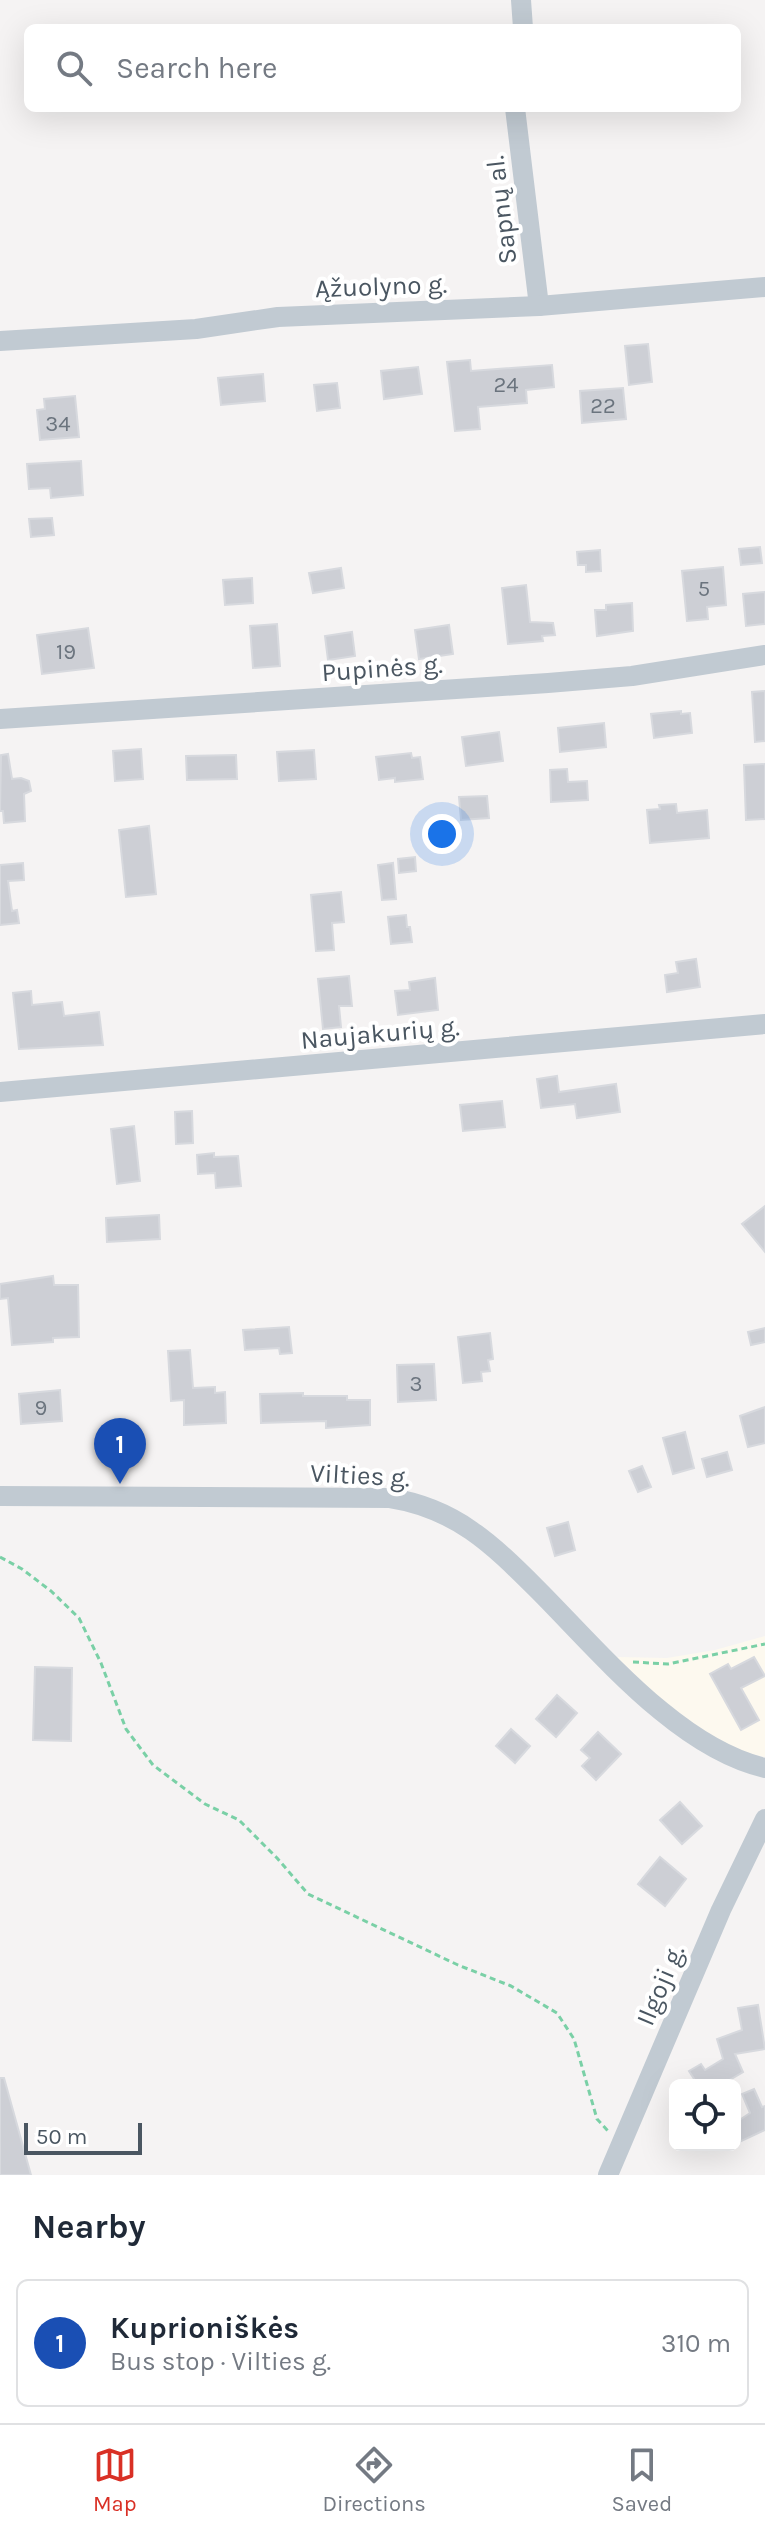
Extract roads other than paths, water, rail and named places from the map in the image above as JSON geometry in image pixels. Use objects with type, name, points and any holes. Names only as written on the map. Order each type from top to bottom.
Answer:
[{"type":"street","points":[[521,0],[523,24]]},
{"type":"street","name":"Sapnų al.","points":[[515,112],[539,306]]},
{"type":"street","name":"Ąžuolyno g.","points":[[0,341],[196,329],[278,317],[539,306],[765,287]]},
{"type":"street","name":"Pupinės g.","points":[[0,719],[632,676],[765,655]]},
{"type":"street","name":"Naujakurių g.","points":[[0,1092],[765,1024]]},
{"type":"street","name":"Vilties g.","points":[[0,1496],[390,1498],[427,1505],[463,1524],[493,1546],[655,1705],[697,1739],[735,1759],[765,1768]]},
{"type":"street","name":"Ilgoji g.","points":[[608,2175],[721,1910],[765,1819]]},
{"type":"place","name":"Kuprioniškės","points":[[120,1484]]}]
